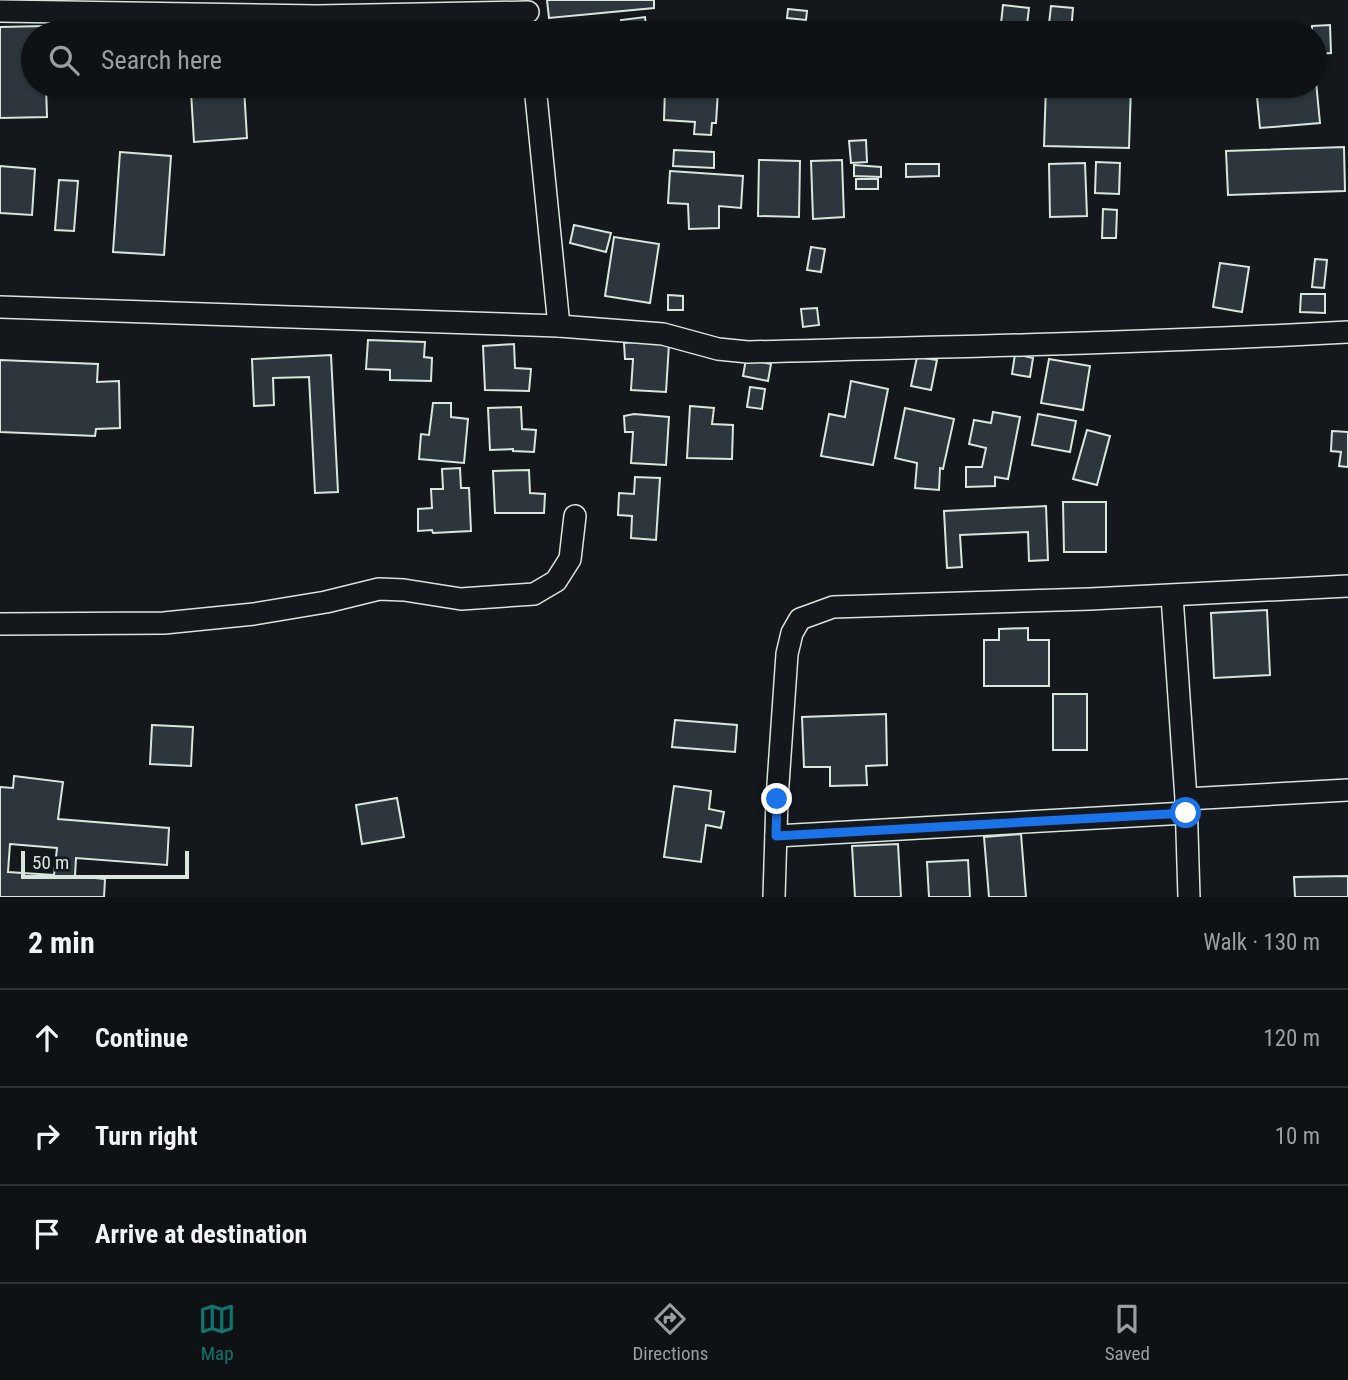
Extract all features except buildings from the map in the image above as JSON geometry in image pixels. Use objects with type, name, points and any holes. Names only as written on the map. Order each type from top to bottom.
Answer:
[{"type":"street","points":[[0,11],[317,16],[528,15]]},
{"type":"street","points":[[536,98],[559,326]]},
{"type":"street","points":[[0,307],[559,326],[663,334],[683,338],[701,346],[748,352],[1216,339],[1348,332]]},
{"type":"street","points":[[0,624],[164,623],[254,614],[326,602],[379,589],[461,599],[534,594],[556,581],[570,559],[575,516]]},
{"type":"street","points":[[774,897],[787,653],[792,632],[800,619],[833,607],[1171,596],[1348,586]]},
{"type":"street","points":[[1171,596],[1186,806],[1189,897]]},
{"type":"street","points":[[776,836],[1186,806],[1348,790]]},
{"type":"route","points":[[777,799],[776,836],[1186,813]]}]
